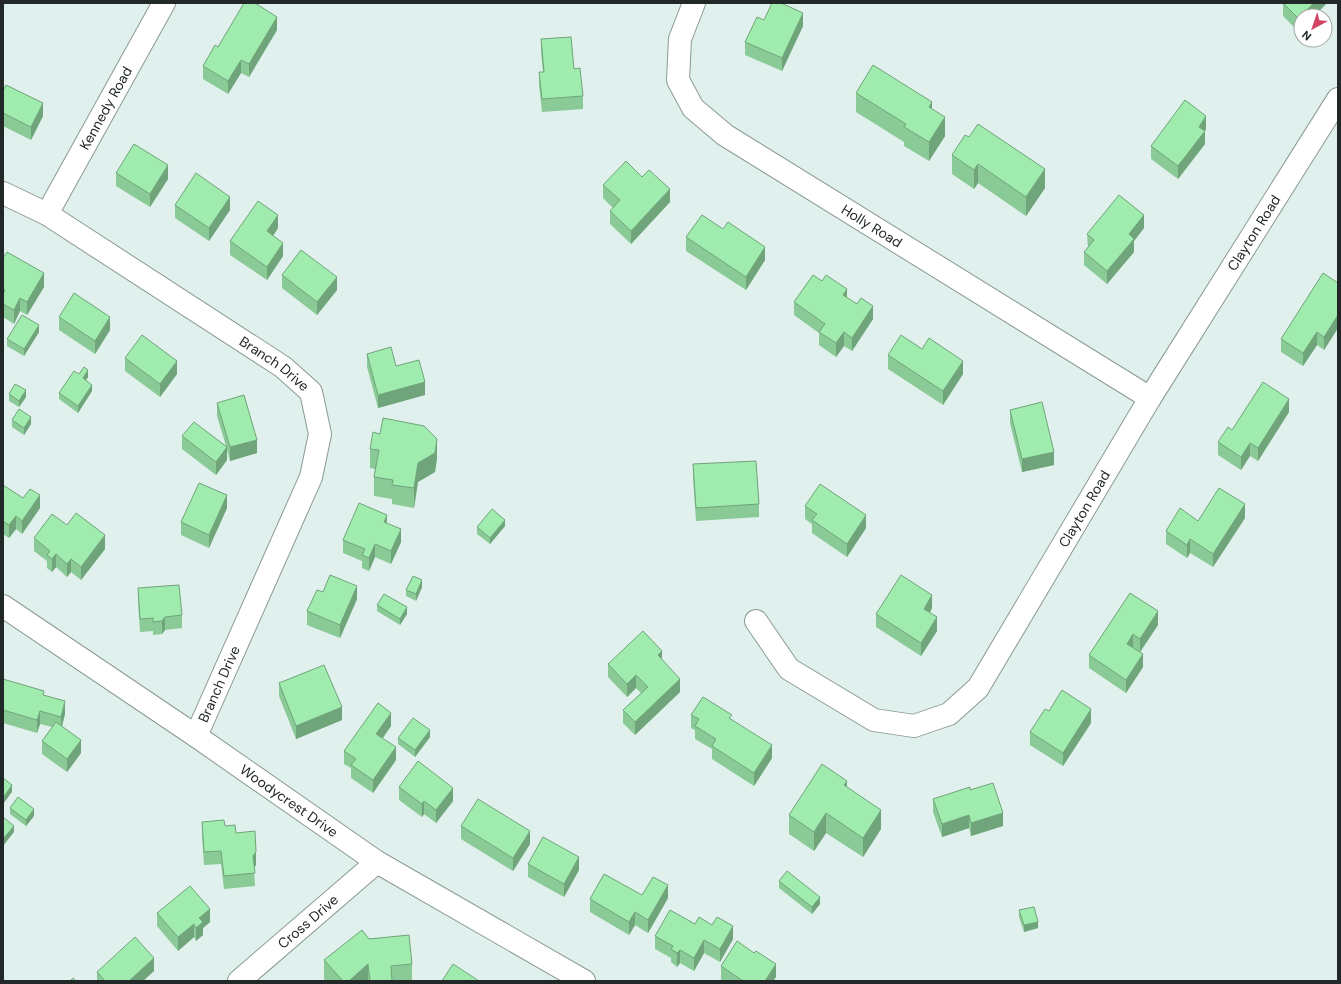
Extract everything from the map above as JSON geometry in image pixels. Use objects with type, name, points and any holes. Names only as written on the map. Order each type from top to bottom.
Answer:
[{"type":"street","name":"Kennedy Road","points":[[47,214],[164,3]]},
{"type":"street","name":"Holly Road","points":[[694,3],[680,39],[678,80],[693,108],[725,135],[1150,398]]},
{"type":"street","name":"Clayton Road","points":[[756,621],[789,669],[874,720],[914,726],[949,714],[978,688],[1150,398],[1338,99]]},
{"type":"street","name":"Branch Drive","points":[[3,194],[47,214],[283,367],[311,392],[320,434],[311,477],[196,736]]},
{"type":"street","name":"Woodycrest Drive","points":[[3,606],[196,736],[377,862],[584,981]]},
{"type":"street","name":"Cross Drive","points":[[239,981],[377,862]]},
{"type":"building","points":[[244,3],[255,3],[277,17],[249,64],[241,60],[228,81],[203,66],[215,45],[218,47]]},
{"type":"building","points":[[772,3],[781,3],[803,13],[782,58],[745,42],[757,17],[764,20]]},
{"type":"building","points":[[1283,3],[1314,3],[1309,8],[1293,8],[1293,13]]},
{"type":"building","points":[[571,37],[574,69],[580,68],[583,96],[542,99],[539,72],[544,72],[541,39]]},
{"type":"building","points":[[873,65],[932,102],[929,107],[945,117],[929,142],[904,127],[906,124],[856,93]]},
{"type":"building","points":[[6,85],[43,103],[31,127],[3,113],[3,91]]},
{"type":"building","points":[[1185,100],[1206,116],[1199,127],[1205,131],[1178,166],[1151,146]]},
{"type":"building","points":[[978,124],[1045,169],[1026,197],[978,164],[974,170],[952,155],[965,135],[969,137]]},
{"type":"building","points":[[134,144],[168,165],[150,194],[116,173]]},
{"type":"building","points":[[626,161],[642,177],[649,170],[670,189],[631,231],[610,211],[620,200],[603,185]]},
{"type":"building","points":[[196,173],[230,197],[209,228],[175,205]]},
{"type":"building","points":[[1119,195],[1144,215],[1129,234],[1134,239],[1107,271],[1084,252],[1094,240],[1087,234]]},
{"type":"building","points":[[258,201],[278,215],[267,231],[283,243],[267,267],[230,241]]},
{"type":"building","points":[[702,215],[723,229],[728,222],[765,247],[746,277],[686,237]]},
{"type":"building","points":[[301,250],[337,277],[317,302],[282,275]]},
{"type":"building","points":[[7,252],[44,273],[27,302],[20,298],[14,310],[3,304],[3,294],[5,290],[3,289],[3,258]]},
{"type":"building","points":[[1323,273],[1338,283],[1338,315],[1324,337],[1317,332],[1303,353],[1281,339]]},
{"type":"building","points":[[813,275],[822,281],[826,275],[847,289],[843,295],[857,304],[861,298],[873,306],[852,338],[844,332],[836,343],[819,332],[825,324],[794,302]]},
{"type":"building","points":[[74,293],[110,317],[95,341],[59,317]]},
{"type":"building","points":[[22,315],[39,325],[24,349],[7,339]]},
{"type":"building","points":[[142,335],[177,361],[160,384],[125,358]]},
{"type":"building","points":[[901,335],[922,349],[929,338],[963,361],[943,391],[888,355]]},
{"type":"building","points":[[391,347],[396,366],[419,360],[425,382],[378,395],[367,354]]},
{"type":"building","points":[[84,367],[88,370],[83,378],[92,385],[78,406],[59,393],[74,371],[79,374]]},
{"type":"building","points":[[1263,382],[1289,399],[1258,448],[1250,443],[1241,457],[1218,442],[1228,427],[1232,430]]},
{"type":"building","points":[[15,384],[26,390],[19,401],[9,394]]},
{"type":"building","points":[[244,395],[257,440],[230,447],[217,403]]},
{"type":"building","points":[[1042,402],[1054,452],[1022,459],[1010,410]]},
{"type":"building","points":[[19,409],[31,417],[24,428],[12,420]]},
{"type":"building","points":[[383,418],[424,426],[437,439],[435,453],[418,463],[414,488],[392,485],[393,480],[374,477],[379,450],[370,449],[373,432],[380,434]]},
{"type":"building","points":[[194,422],[227,447],[216,462],[182,436]]},
{"type":"building","points":[[756,461],[759,504],[696,508],[693,464]]},
{"type":"building","points":[[199,483],[227,495],[209,535],[181,522]]},
{"type":"building","points":[[820,484],[866,515],[847,544],[812,520],[817,514],[805,506]]},
{"type":"building","points":[[3,485],[23,498],[30,489],[40,495],[22,521],[16,516],[9,525],[3,521]]},
{"type":"building","points":[[1219,488],[1245,504],[1213,554],[1190,539],[1187,545],[1166,531],[1180,508],[1198,521]]},
{"type":"building","points":[[359,503],[387,515],[384,522],[401,529],[391,551],[375,544],[369,558],[362,555],[365,549],[343,540]]},
{"type":"building","points":[[492,509],[505,520],[490,538],[477,527]]},
{"type":"building","points":[[76,513],[105,535],[81,567],[71,559],[67,564],[56,554],[52,559],[47,555],[50,551],[34,538],[52,514],[67,525]]},
{"type":"building","points":[[330,575],[357,586],[340,625],[307,611],[317,590],[323,592]]},
{"type":"building","points":[[901,575],[932,595],[924,609],[937,617],[921,643],[876,614]]},
{"type":"building","points":[[413,576],[422,580],[416,594],[406,590]]},
{"type":"building","points":[[179,585],[182,615],[165,617],[162,621],[153,622],[153,618],[140,619],[138,588]]},
{"type":"building","points":[[1130,593],[1158,611],[1140,639],[1133,634],[1127,644],[1143,654],[1126,680],[1089,655]]},
{"type":"building","points":[[384,594],[407,607],[400,619],[377,605]]},
{"type":"building","points":[[643,631],[662,651],[658,655],[680,679],[635,722],[623,710],[648,687],[636,675],[627,684],[608,664]]},
{"type":"building","points":[[324,665],[342,707],[296,726],[279,683]]},
{"type":"building","points":[[3,679],[44,691],[43,695],[65,701],[61,717],[40,711],[37,720],[3,710]]},
{"type":"building","points":[[1062,690],[1091,709],[1063,753],[1030,732],[1045,709],[1049,711]]},
{"type":"building","points":[[703,697],[732,715],[729,718],[772,745],[754,773],[712,746],[716,739],[695,726],[699,719],[691,715]]},
{"type":"building","points":[[378,703],[391,713],[376,734],[396,747],[373,780],[351,765],[356,759],[344,751]]},
{"type":"building","points":[[413,718],[430,730],[415,750],[398,738]]},
{"type":"building","points":[[56,722],[81,740],[67,759],[42,741]]},
{"type":"building","points":[[418,761],[453,788],[436,810],[424,801],[422,804],[399,787]]},
{"type":"building","points":[[822,764],[847,781],[844,785],[881,810],[863,838],[826,813],[814,832],[789,815]]},
{"type":"building","points":[[3,778],[12,785],[3,798]]},
{"type":"building","points":[[993,783],[1003,813],[971,823],[969,815],[942,824],[933,799],[970,787],[970,790]]},
{"type":"building","points":[[18,797],[34,809],[26,820],[10,808]]},
{"type":"building","points":[[478,799],[530,831],[513,858],[461,826]]},
{"type":"building","points":[[3,817],[14,826],[3,839]]},
{"type":"building","points":[[224,820],[225,826],[235,825],[236,833],[255,831],[256,852],[253,856],[255,873],[224,876],[221,851],[204,852],[202,822]]},
{"type":"building","points":[[543,837],[579,857],[564,884],[528,864]]},
{"type":"building","points":[[787,871],[820,897],[812,907],[779,881]]},
{"type":"building","points":[[604,874],[642,895],[653,877],[668,885],[648,920],[635,912],[629,922],[590,899]]},
{"type":"building","points":[[190,886],[210,909],[199,918],[203,922],[196,928],[194,924],[178,937],[157,913]]},
{"type":"building","points":[[1034,907],[1038,922],[1024,925],[1019,910]]},
{"type":"building","points":[[670,910],[695,924],[699,917],[712,925],[717,917],[733,926],[720,949],[704,940],[694,958],[680,950],[677,953],[671,949],[673,946],[655,936]]},
{"type":"building","points":[[362,930],[369,939],[409,935],[412,964],[391,966],[392,981],[370,981],[368,964],[349,981],[343,981],[324,960]]},
{"type":"building","points":[[135,937],[154,958],[129,981],[105,981],[97,972]]},
{"type":"building","points":[[737,941],[754,953],[756,951],[776,964],[765,981],[743,981],[721,966]]},
{"type":"building","points":[[453,964],[479,981],[442,981]]}]
